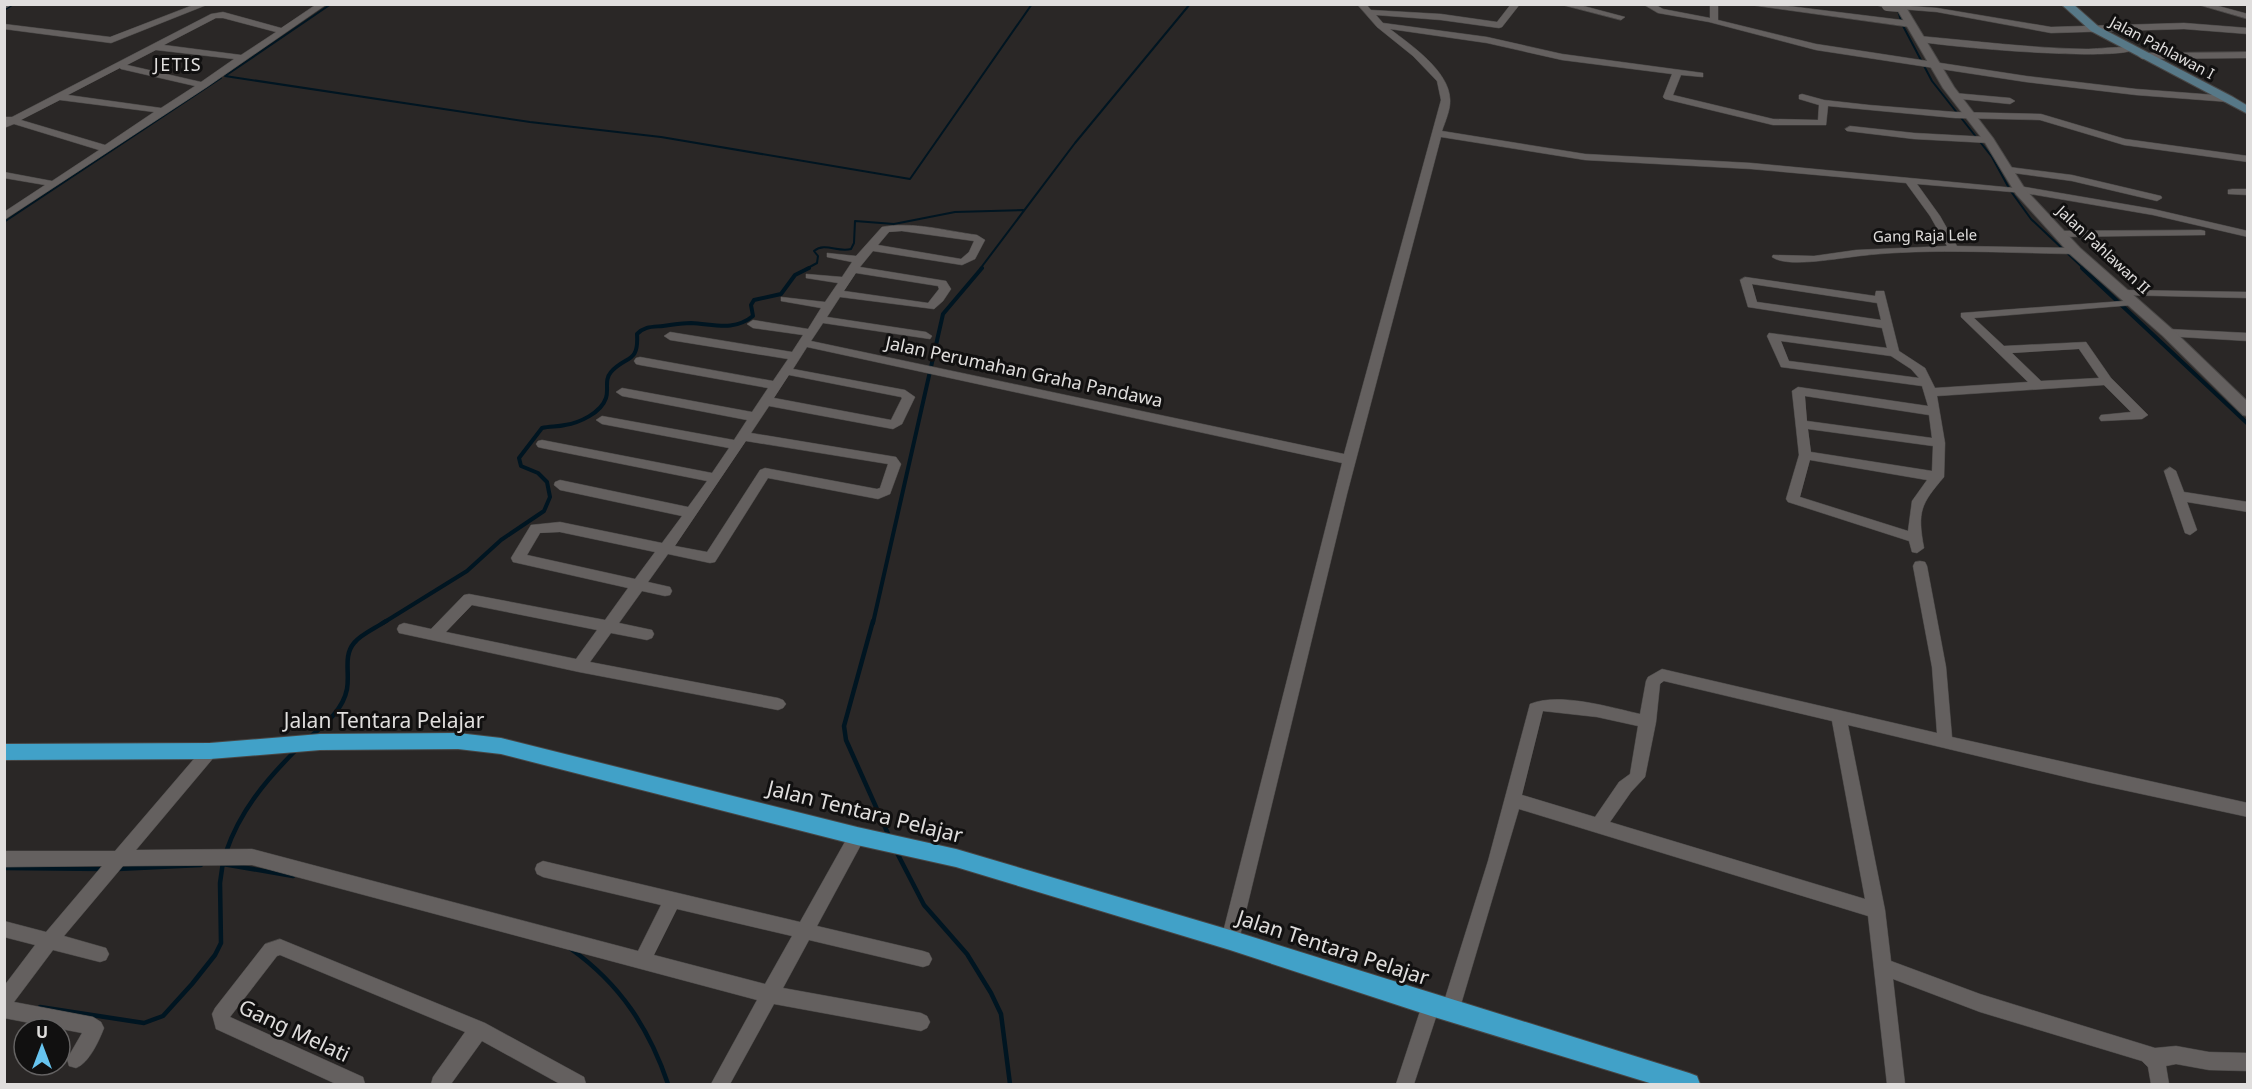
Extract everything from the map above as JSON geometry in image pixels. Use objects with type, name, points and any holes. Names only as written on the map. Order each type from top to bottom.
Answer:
[{"type":"highway","name":"Jalan Tentara Pelajar","points":[[4,752],[210,751],[320,742],[458,741],[489,744],[866,838],[956,858],[1230,940],[1689,1084]]},
{"type":"main road","name":"Jalan Pahlawan I","points":[[2066,4],[2095,29],[2128,50],[2246,109]]},
{"type":"street","points":[[4,7],[9,4]]},
{"type":"street","points":[[4,26],[111,40],[205,4]]},
{"type":"street","points":[[4,217],[323,4]]},
{"type":"street","points":[[1487,40],[1516,4]]},
{"type":"street","points":[[1563,4],[1621,17]]},
{"type":"street","points":[[1647,4],[1661,11],[1714,21],[1777,39],[1816,47],[2037,81],[2229,99]]},
{"type":"street","points":[[1714,4],[1714,21]]},
{"type":"street","points":[[1748,4],[1909,23]]},
{"type":"street","points":[[1877,4],[1937,10],[2051,30],[2184,26],[2247,31]]},
{"type":"street","points":[[2200,4],[2247,17]]},
{"type":"street","name":"Jalan Pahlawan II","points":[[1897,6],[1954,96],[2009,170],[2014,189],[2075,251],[2168,333],[2247,411]]},
{"type":"street","points":[[1364,8],[1499,25]]},
{"type":"street","points":[[1230,940],[1350,460],[1446,100],[1441,80],[1416,54],[1380,25],[1364,8]]},
{"type":"street","points":[[7,121],[60,97],[220,15],[283,31]]},
{"type":"street","points":[[1380,25],[1487,40],[1562,57],[1700,75]]},
{"type":"street","points":[[1919,39],[2056,51],[2128,50]]},
{"type":"street","points":[[155,47],[244,58]]},
{"type":"street","points":[[2142,56],[2247,55]]},
{"type":"street","points":[[121,66],[204,85]]},
{"type":"street","points":[[1678,71],[1668,97],[1766,120],[1786,123],[1823,123],[1825,121],[1824,103]]},
{"type":"street","points":[[1954,96],[2010,101]]},
{"type":"street","points":[[60,97],[164,111]]},
{"type":"street","points":[[1802,97],[1824,103],[1955,115],[2041,117],[2124,142],[2246,159]]},
{"type":"street","points":[[7,121],[107,148]]},
{"type":"street","points":[[1850,129],[1987,140]]},
{"type":"street","points":[[1436,133],[1585,157],[1751,166],[2014,189],[2147,211],[2247,234]]},
{"type":"street","points":[[2009,170],[2072,178],[2157,198]]},
{"type":"street","points":[[4,175],[54,184]]},
{"type":"street","points":[[1908,179],[1935,216],[1954,249]]},
{"type":"street","points":[[2232,192],[2247,192]]},
{"type":"street","points":[[2139,194],[2147,211]]},
{"type":"street","points":[[579,666],[692,513],[845,280],[856,264],[886,229],[902,228],[980,240],[969,259],[962,262],[870,248]]},
{"type":"street","points":[[2058,234],[2200,233]]},
{"type":"street","name":"Gang Raja Lele","points":[[1777,257],[1814,259],[1856,253],[1954,249],[2075,251]]},
{"type":"street","points":[[831,255],[856,264],[942,283],[945,289],[930,307],[837,293]]},
{"type":"street","points":[[810,276],[845,280]]},
{"type":"street","points":[[1888,325],[1752,305],[1745,280],[1881,296],[1888,325],[1894,353]]},
{"type":"street","points":[[2038,385],[1965,315],[2128,298],[2247,295]]},
{"type":"street","points":[[785,299],[828,306]]},
{"type":"street","points":[[819,320],[926,336]]},
{"type":"street","name":"Jalan Perumahan Graha Pandawa","points":[[753,324],[915,366],[1350,460]]},
{"type":"street","points":[[2168,333],[2247,337]]},
{"type":"street","points":[[670,336],[795,356]]},
{"type":"street","points":[[1933,411],[1798,391],[1805,455],[1793,499],[1916,543],[1916,504],[1926,488],[1938,477],[1941,458],[1933,411],[1928,387],[1922,372],[1894,353],[1773,336],[1785,364],[1928,387],[2107,381]]},
{"type":"street","points":[[2001,350],[2082,345],[2107,381],[2142,415],[2105,418]]},
{"type":"street","points":[[640,361],[776,386]]},
{"type":"street","points":[[766,401],[893,425],[898,421],[909,397],[905,394],[786,371]]},
{"type":"street","points":[[622,392],[755,417]]},
{"type":"street","points":[[602,420],[740,441],[892,460],[895,464],[885,492],[878,494],[765,473],[710,558],[560,527],[536,528],[518,558],[665,591]]},
{"type":"street","points":[[1802,424],[1938,443]]},
{"type":"street","points":[[542,444],[715,478]]},
{"type":"street","points":[[1805,455],[1938,477]]},
{"type":"street","points":[[2170,471],[2190,530]]},
{"type":"street","points":[[560,485],[692,513]]},
{"type":"street","points":[[2178,496],[2247,507]]},
{"type":"street","points":[[1920,566],[1939,667],[1945,742]]},
{"type":"street","points":[[434,635],[469,599],[647,634]]},
{"type":"street","points":[[404,629],[579,666],[778,704]]},
{"type":"street","points":[[1598,827],[1625,787],[1637,777],[1653,681],[1662,675],[1839,718],[2247,810]]},
{"type":"street","points":[[1405,1084],[1441,1008],[1494,877],[1535,708],[1539,705],[1597,711],[1647,722]]},
{"type":"street","points":[[1839,718],[1876,910],[1896,1084]]},
{"type":"street","points":[[76,1059],[92,1034],[93,1026],[8,1008],[49,942],[210,751]]},
{"type":"street","points":[[1514,800],[1876,910]]},
{"type":"street","points":[[720,1084],[803,932],[866,838]]},
{"type":"street","points":[[4,859],[116,860],[252,857],[769,994],[921,1022]]},
{"type":"street","points":[[543,869],[923,959]]},
{"type":"street","points":[[642,962],[672,900]]},
{"type":"street","points":[[4,929],[100,954]]},
{"type":"street","name":"Gang Melati","points":[[356,1084],[222,1023],[221,1014],[271,950],[280,947],[479,1029]]},
{"type":"street","points":[[1882,966],[1980,1003],[2152,1058],[2176,1055],[2247,1062]]},
{"type":"street","points":[[440,1084],[479,1029],[577,1084]]},
{"type":"street","points":[[2152,1058],[2156,1063],[2160,1084]]},
{"type":"waterway","points":[[4,10],[14,4]]},
{"type":"waterway","points":[[331,4],[225,76],[530,122],[661,137],[910,179],[1032,4]]},
{"type":"waterway","points":[[980,269],[1075,143],[1190,4]]},
{"type":"waterway","points":[[1897,7],[1902,24],[1932,81],[1992,157],[2010,190],[2031,219],[2084,269]]},
{"type":"waterway","points":[[4,222],[221,78]]},
{"type":"waterway","points":[[806,269],[817,263],[818,256],[814,251],[818,248],[851,249],[854,243],[855,221],[894,224],[955,212],[1023,210]]},
{"type":"waterway","points":[[383,623],[467,571],[501,540],[544,511],[550,497],[547,482],[538,473],[521,466],[519,458],[542,428],[577,422],[599,408],[606,398],[609,375],[634,355],[637,334],[640,331],[649,327],[684,323],[723,326],[738,324],[753,316],[751,305],[754,300],[781,294],[795,275],[809,268]]},
{"type":"waterway","points":[[873,623],[943,314],[982,268]]},
{"type":"waterway","points":[[2082,268],[2248,424]]},
{"type":"waterway","points":[[310,737],[333,716],[342,704],[348,683],[349,653],[354,643],[386,621]]},
{"type":"waterway","points":[[873,621],[844,726],[846,740],[889,836]]},
{"type":"waterway","points":[[226,852],[246,810],[274,773],[296,750]]},
{"type":"waterway","points":[[896,851],[924,905],[967,954],[991,993],[1001,1014],[1010,1084]]},
{"type":"waterway","points":[[40,1007],[144,1023],[163,1016],[192,984],[215,955],[221,943],[220,883],[223,862]]},
{"type":"waterway","points":[[223,864],[293,876]]},
{"type":"waterway","points":[[118,869],[201,865]]},
{"type":"waterway","points":[[4,868],[105,869]]},
{"type":"waterway","points":[[571,949],[604,977],[631,1009],[652,1044],[668,1084]]},
{"type":"district","name":"JETIS","points":[[178,65]]}]
